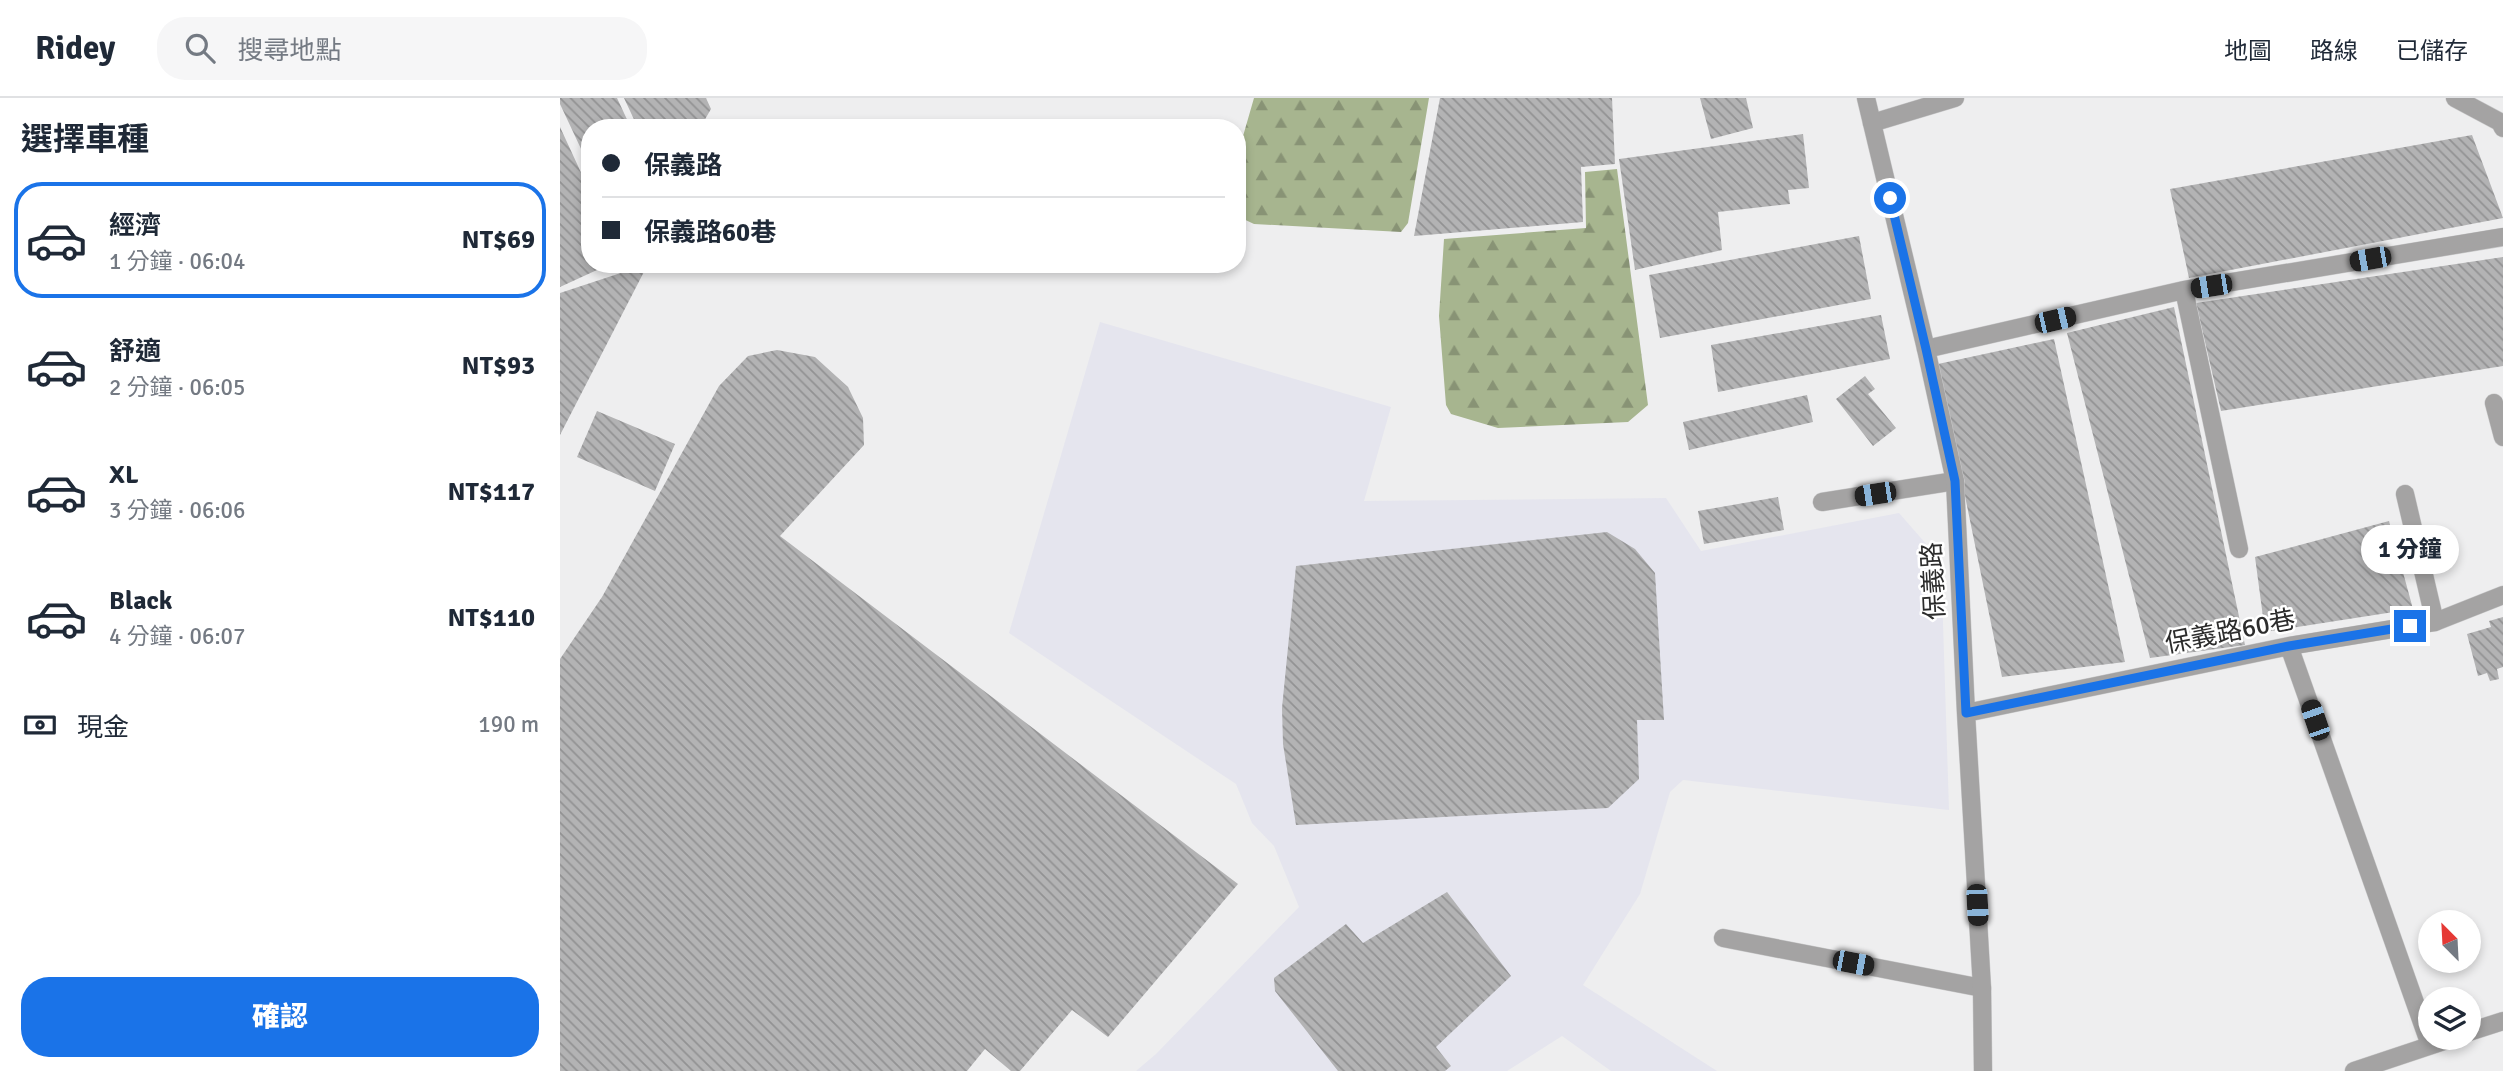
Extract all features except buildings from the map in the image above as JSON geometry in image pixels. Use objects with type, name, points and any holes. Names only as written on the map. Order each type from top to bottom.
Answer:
[{"type":"street","name":"保義路","points":[[1866,98],[1955,481],[1982,988],[1983,1071]]},
{"type":"street","points":[[1872,123],[1955,98]]},
{"type":"street","points":[[2455,98],[2500,122],[2503,128]]},
{"type":"street","points":[[1926,349],[2184,290],[2503,237]]},
{"type":"street","points":[[2184,290],[2239,549]]},
{"type":"street","points":[[2494,403],[2503,437]]},
{"type":"street","points":[[1822,502],[1955,481]]},
{"type":"street","points":[[2405,494],[2435,622]]},
{"type":"street","name":"保義路60巷","points":[[1966,713],[2289,646],[2435,622],[2503,594]]},
{"type":"street","points":[[2289,646],[2418,1011]]},
{"type":"street","points":[[1723,937],[1982,988]]},
{"type":"street","points":[[2481,1028],[2503,1021]]},
{"type":"street","points":[[2363,1070],[2418,1049]]},
{"type":"shaded area","points":[[1100,322],[1391,407],[1364,501],[1666,498],[1701,551],[1899,513],[1941,561],[1949,810],[1683,780],[1670,792],[1640,894],[1583,985],[1717,1071],[1611,1071],[1562,1036],[1507,1071],[1136,1071],[1156,1054],[1299,907],[1274,846],[1252,823],[1236,784],[1009,633]]},
{"type":"green space","points":[[1254,98],[1429,98],[1408,223],[1401,232],[1254,224],[1246,220],[1246,126]]},
{"type":"green space","points":[[1617,169],[1648,405],[1628,422],[1498,428],[1451,414],[1446,405],[1439,316],[1444,239],[1586,228],[1585,172]]},
{"type":"route","points":[[1890,198],[1955,481],[1966,713],[2289,646],[2410,626]]}]
